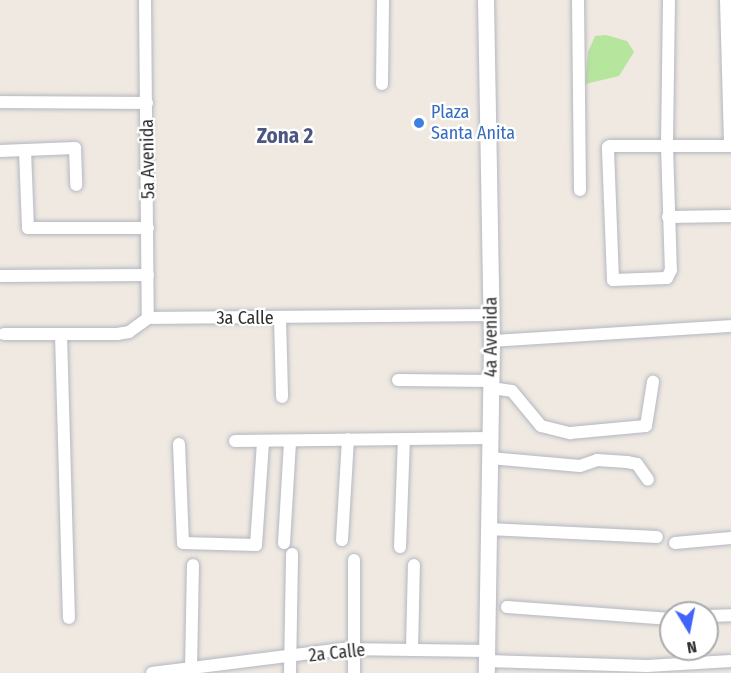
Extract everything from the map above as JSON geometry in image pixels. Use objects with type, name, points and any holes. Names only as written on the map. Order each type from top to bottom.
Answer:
[{"type":"main road","name":"4a Avenida","points":[[486,0],[492,340],[487,662]]},
{"type":"street","name":"5a Avenida","points":[[146,0],[148,318]]},
{"type":"street","points":[[382,84],[383,0]]},
{"type":"street","points":[[578,0],[580,190]]},
{"type":"street","points":[[669,0],[667,146],[670,274],[619,281],[610,274],[608,147],[667,146],[730,146],[726,0]]},
{"type":"street","points":[[0,102],[147,103]]},
{"type":"street","points":[[0,151],[77,149],[76,185]]},
{"type":"street","points":[[25,150],[28,228],[148,228]]},
{"type":"street","points":[[668,217],[731,216]]},
{"type":"street","points":[[0,276],[148,275]]},
{"type":"street","name":"3a Calle","points":[[4,334],[129,332],[148,318],[491,315]]},
{"type":"street","points":[[280,318],[282,397]]},
{"type":"street","points":[[492,340],[731,326]]},
{"type":"street","points":[[61,334],[69,618]]},
{"type":"street","points":[[398,380],[491,385],[512,391],[541,426],[570,433],[646,426],[653,382]]},
{"type":"street","points":[[235,441],[490,438]]},
{"type":"street","points":[[342,540],[348,439]]},
{"type":"street","points":[[400,547],[404,439]]},
{"type":"street","points":[[179,444],[183,543],[256,545],[263,441]]},
{"type":"street","points":[[284,543],[290,441]]},
{"type":"street","points":[[490,458],[580,466],[597,460],[627,462],[637,464],[648,480]]},
{"type":"street","points":[[488,529],[657,537]]},
{"type":"street","points":[[675,543],[731,538]]},
{"type":"street","points":[[290,673],[292,554]]},
{"type":"street","points":[[354,560],[354,673]]},
{"type":"street","points":[[191,669],[193,565]]},
{"type":"street","points":[[412,650],[414,565]]},
{"type":"street","points":[[507,607],[659,618]]},
{"type":"street","name":"2a Calle","points":[[152,673],[191,669],[229,669],[354,649],[412,650],[487,662],[647,666],[731,661]]},
{"type":"green space","points":[[606,35],[627,41],[634,52],[619,76],[585,84],[588,52],[595,36]]},
{"type":"place","name":"Plaza Santa Anita","points":[[419,123]]},
{"type":"district","name":"Zona 2","points":[[285,136]]}]
